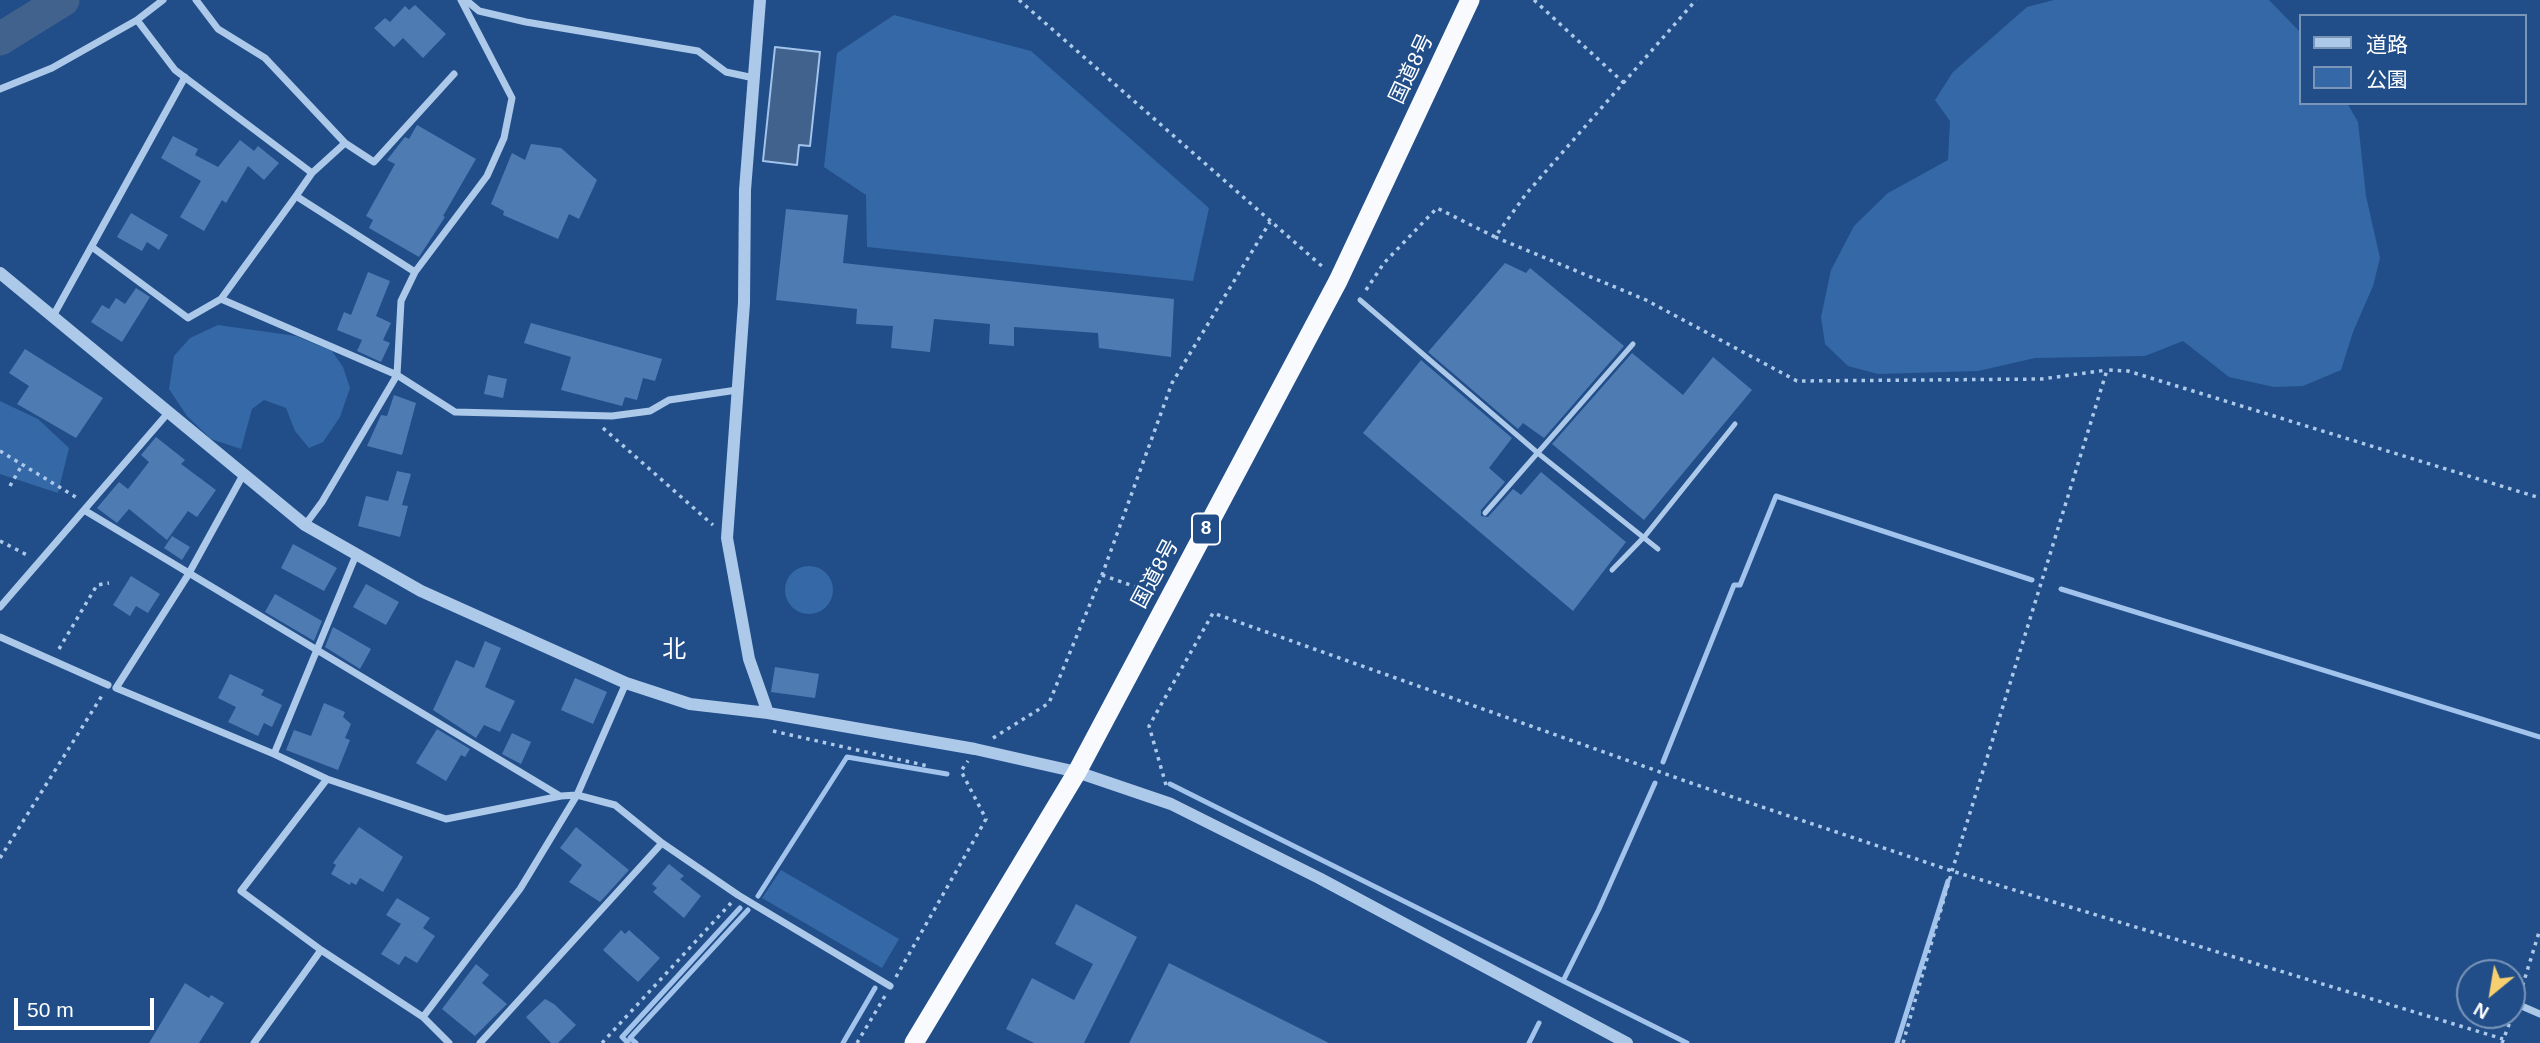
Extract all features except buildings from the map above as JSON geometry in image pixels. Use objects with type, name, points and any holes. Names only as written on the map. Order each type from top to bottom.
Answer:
[{"type":"highway","name":"国道8号","points":[[914,1043],[1077,772],[1338,281],[1470,0]]},
{"type":"street","points":[[0,89],[52,68],[137,20],[163,0]]},
{"type":"street","points":[[196,0],[218,29],[265,58],[345,143],[374,162],[454,74]]},
{"type":"street","points":[[463,0],[479,11],[526,22],[698,51],[726,72],[755,79]]},
{"type":"street","points":[[305,525],[322,502],[397,374],[401,301],[415,272],[487,176],[504,138],[512,98],[463,0]]},
{"type":"street","points":[[760,0],[745,191],[744,303],[727,538],[749,659],[768,713]]},
{"type":"street","points":[[137,20],[159,50],[185,77],[312,173]]},
{"type":"street","points":[[52,318],[185,77]]},
{"type":"street","points":[[92,247],[107,261],[188,318],[221,299],[312,173],[345,143]]},
{"type":"street","points":[[296,195],[415,272]]},
{"type":"street","points":[[0,274],[305,525],[421,591],[625,683],[690,704],[768,713],[975,749],[1077,772],[1171,804],[1319,878],[1627,1043]]},
{"type":"street","points":[[221,299],[397,374],[455,412],[612,416],[650,411],[668,400],[737,390]]},
{"type":"street","points":[[0,607],[84,506],[168,413]]},
{"type":"street","points":[[243,475],[187,575],[116,688],[327,779],[446,819],[561,796],[577,795],[615,805],[662,843],[738,895],[890,986]]},
{"type":"street","points":[[84,506],[187,575],[561,796]]},
{"type":"street","points":[[274,754],[356,555]]},
{"type":"street","points":[[0,636],[108,685]]},
{"type":"street","points":[[423,1017],[520,889],[577,795],[625,683]]},
{"type":"street","points":[[327,779],[241,891],[321,950],[423,1017],[449,1043]]},
{"type":"street","points":[[480,1043],[662,843]]},
{"type":"street","points":[[254,1043],[321,950]]},
{"type":"lane","points":[[1360,300],[1539,454],[1658,549]]},
{"type":"lane","points":[[1485,513],[1633,344]]},
{"type":"lane","points":[[1612,570],[1645,536],[1735,425]]},
{"type":"path","points":[[1019,0],[1338,281]]},
{"type":"path","points":[[1534,0],[1625,84]]},
{"type":"path","points":[[1495,237],[1526,194],[1696,0]]},
{"type":"path","points":[[1360,300],[1384,263],[1437,208],[1495,237],[1646,300],[1797,381],[2042,379],[2107,370],[2127,371],[2540,498]]},
{"type":"path","points":[[856,1043],[986,820],[961,771],[975,749],[1049,703],[1102,575],[1172,383],[1270,222]]},
{"type":"path","points":[[1903,1043],[1952,871],[2107,370]]},
{"type":"path","points":[[588,414],[727,538]]},
{"type":"path","points":[[0,452],[84,506]]},
{"type":"path","points":[[10,486],[22,465]]},
{"type":"path","points":[[0,541],[36,560]]},
{"type":"path","points":[[1102,575],[1169,599]]},
{"type":"path","points":[[53,660],[97,585],[109,583]]},
{"type":"path","points":[[1171,804],[1149,726],[1213,613],[1691,783],[1952,871],[2502,1041]]},
{"type":"path","points":[[0,858],[108,685]]},
{"type":"path","points":[[769,730],[928,766]]},
{"type":"path","points":[[602,1043],[738,895]]},
{"type":"path","points":[[2526,975],[2540,929]]},
{"type":"green space","points":[[2054,0],[2269,0],[2298,30],[2298,105],[2348,105],[2358,122],[2366,196],[2380,258],[2373,286],[2353,332],[2341,370],[2303,386],[2274,387],[2229,377],[2183,341],[2145,356],[2035,358],[1978,371],[1878,374],[1848,366],[1825,344],[1821,317],[1831,270],[1854,226],[1888,193],[1948,160],[1950,121],[1935,100],[1953,72],[2027,7]]},
{"type":"green space","points":[[894,15],[1031,51],[1209,208],[1193,281],[867,247],[866,195],[824,167],[837,53]]},
{"type":"green space","points":[[218,325],[296,336],[332,351],[343,367],[350,388],[340,417],[323,442],[309,448],[295,431],[286,408],[264,400],[252,409],[241,449],[211,439],[187,416],[169,389],[174,356],[190,338]]},
{"type":"green space","points":[[0,401],[38,419],[69,448],[58,493],[0,474]]},
{"type":"green space","points":[[809,566],[818,567],[826,573],[832,581],[832,599],[826,607],[818,613],[809,614],[800,613],[792,607],[786,599],[785,590],[786,581],[792,573],[800,567]]},
{"type":"green space","points":[[781,870],[899,939],[882,968],[762,898]]},
{"type":"shaded area","points":[[775,47],[820,52],[810,146],[799,145],[797,165],[763,161]]},
{"type":"waterway","points":[[0,39],[63,0]]},
{"type":"waterway","points":[[1663,762],[1734,585],[1740,585],[1776,496],[2032,580]]},
{"type":"waterway","points":[[2061,589],[2540,737]]},
{"type":"waterway","points":[[758,896],[847,757],[947,774]]},
{"type":"waterway","points":[[1563,981],[1599,909],[1655,783]]},
{"type":"waterway","points":[[1170,784],[1687,1043]]},
{"type":"waterway","points":[[1897,1043],[1948,881]]},
{"type":"waterway","points":[[628,1043],[622,1037],[740,908]]},
{"type":"waterway","points":[[636,1043],[630,1038],[748,910]]},
{"type":"waterway","points":[[843,1043],[875,988]]},
{"type":"waterway","points":[[1529,1043],[1539,1023]]},
{"type":"district","name":"北","points":[[674,650]]}]
